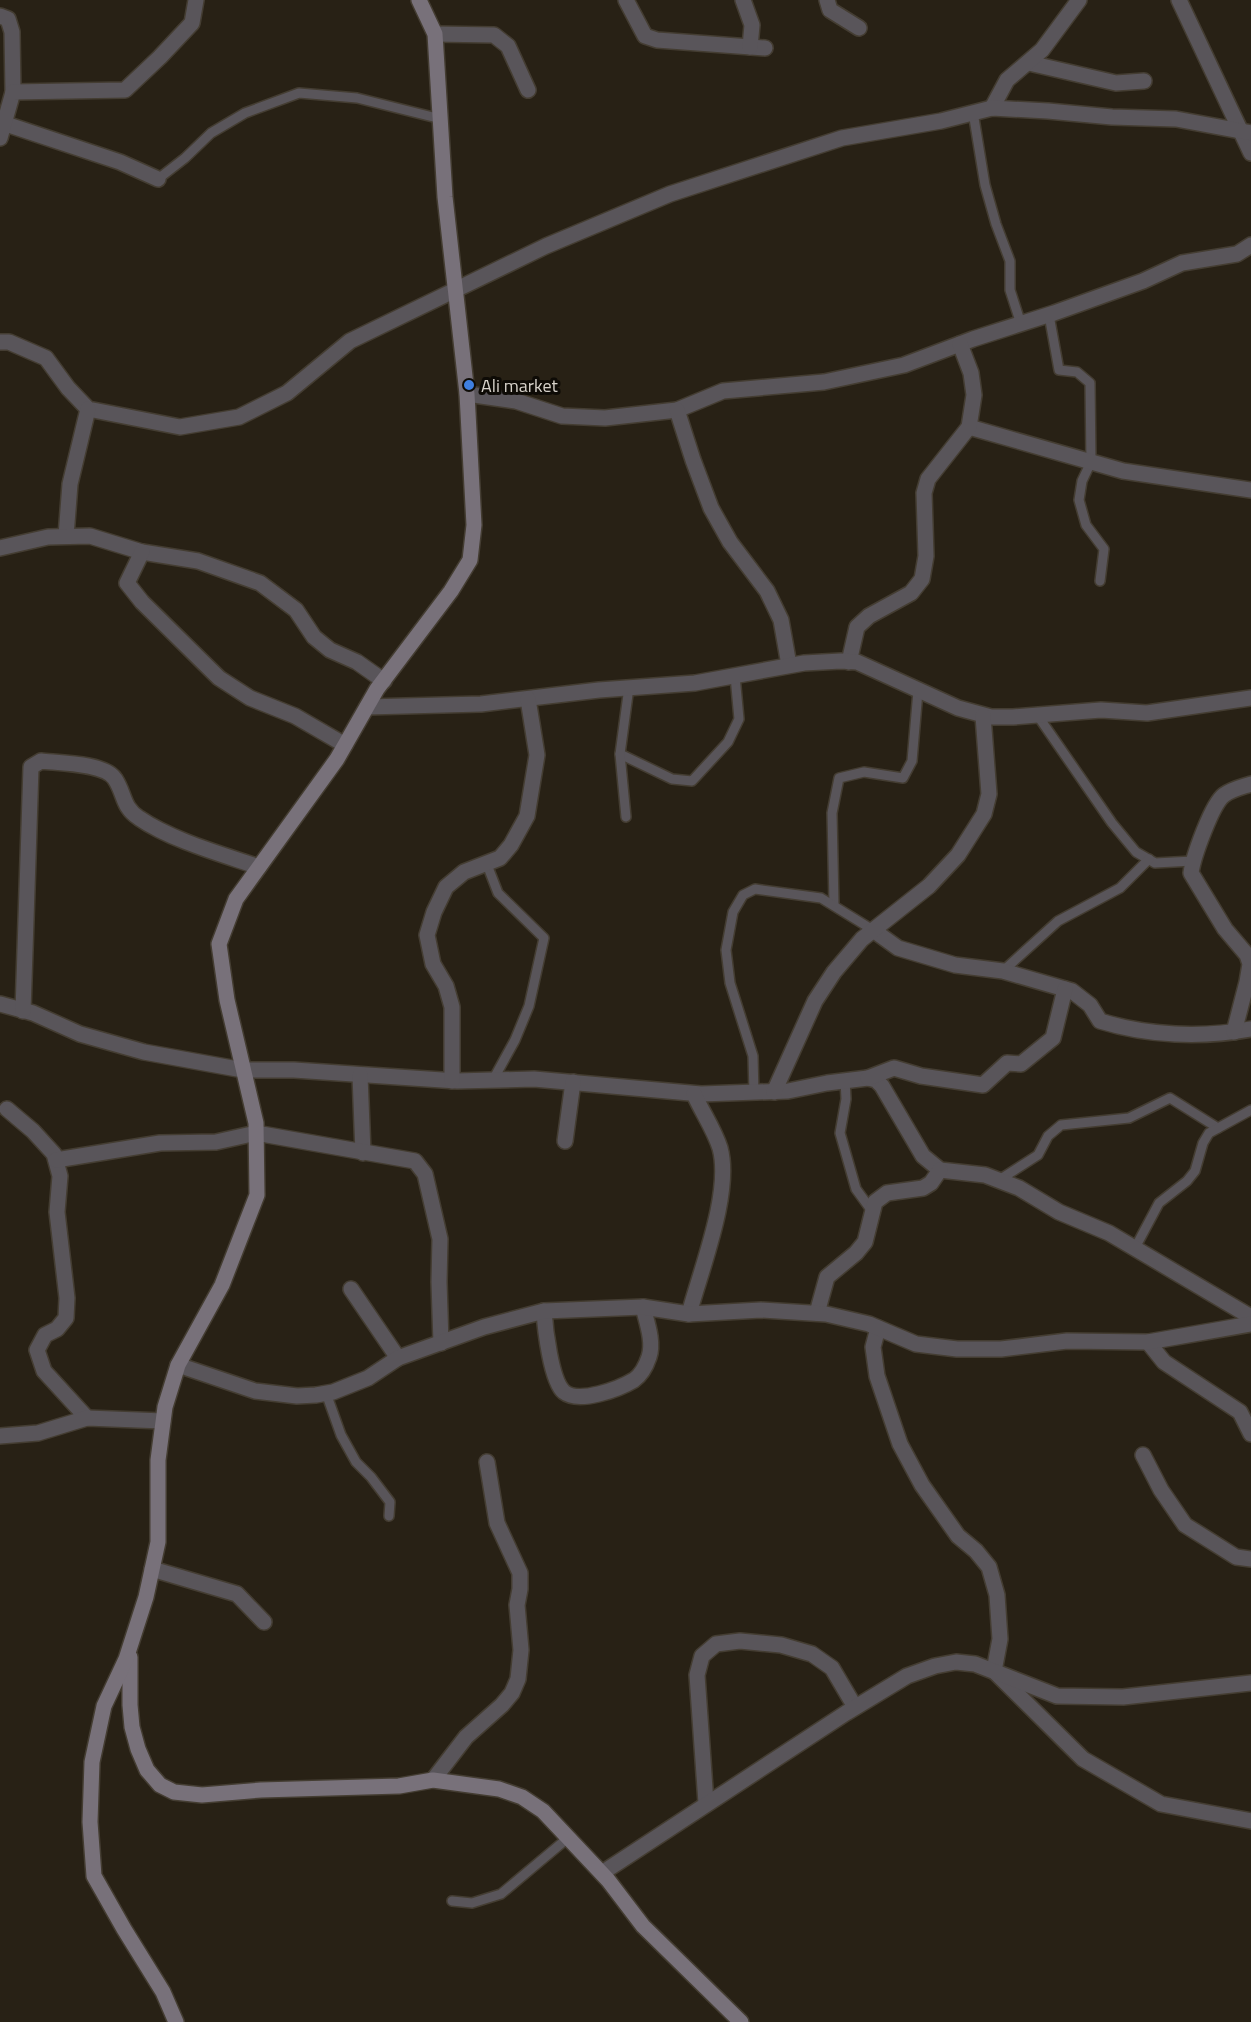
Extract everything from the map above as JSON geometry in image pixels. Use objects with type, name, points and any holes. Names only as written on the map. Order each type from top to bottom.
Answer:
[{"type":"street","points":[[13,92],[125,90],[192,23],[196,0]]},
{"type":"street","points":[[176,2022],[163,1992],[94,1876],[90,1822],[92,1762],[104,1706],[130,1645],[146,1597],[158,1542],[158,1460],[165,1407],[178,1365],[222,1285],[257,1195],[256,1123],[226,1000],[219,944],[236,899],[337,759],[384,681],[451,591],[470,560],[474,525],[467,394],[446,197],[435,34],[419,0]]},
{"type":"street","points":[[626,0],[645,36],[657,40],[757,47],[744,0]]},
{"type":"street","points":[[827,0],[830,10],[859,28]]},
{"type":"street","points":[[992,108],[1007,80],[1042,50],[1079,0]]},
{"type":"street","points":[[1179,0],[1246,133],[1251,153]]},
{"type":"street","points":[[0,16],[8,19],[12,32],[13,92],[2,122],[0,138]]},
{"type":"street","points":[[435,34],[494,35],[508,46],[528,90]]},
{"type":"street","points":[[1029,63],[1116,83],[1144,81]]},
{"type":"street","points":[[0,342],[9,342],[46,358],[88,410],[180,427],[238,417],[287,393],[350,341],[546,246],[670,194],[842,138],[940,121],[992,108],[1112,117],[1176,119],[1246,133]]},
{"type":"street","points":[[2,122],[120,162],[158,179]]},
{"type":"street","points":[[467,394],[516,401],[562,416],[605,418],[677,410],[723,391],[835,379],[904,365],[1143,281],[1182,263],[1237,254],[1251,245]]},
{"type":"street","points":[[849,662],[857,627],[869,616],[911,593],[922,579],[926,556],[924,493],[928,479],[969,427],[974,395],[971,374],[960,344]]},
{"type":"street","points":[[66,536],[70,484],[88,410]]},
{"type":"street","points":[[677,410],[711,507],[730,542],[767,591],[781,620],[789,665]]},
{"type":"street","points":[[969,427],[1123,471],[1251,490]]},
{"type":"street","points":[[0,548],[48,537],[90,536],[142,552],[198,561],[260,584],[296,610],[314,637],[330,650],[357,662],[384,681]]},
{"type":"street","points":[[142,552],[127,583],[219,678],[250,698],[295,716],[345,745]]},
{"type":"street","points":[[368,707],[433,707],[528,699],[629,687],[694,683],[804,663],[849,662],[857,662],[918,691],[982,716],[1038,716],[1101,710],[1147,713],[1251,698]]},
{"type":"street","points":[[452,1081],[452,1007],[446,986],[433,964],[427,935],[434,912],[446,887],[464,872],[500,858],[527,816],[537,755],[528,699]]},
{"type":"street","points":[[774,1092],[815,1001],[850,952],[951,863],[984,813],[989,794],[982,716]]},
{"type":"street","points":[[23,1011],[31,767],[41,761],[103,770],[115,778],[129,810],[140,819],[181,839],[259,867]]},
{"type":"street","points":[[1234,1032],[1250,964],[1247,955],[1225,929],[1191,873],[1193,861],[1216,804],[1223,795],[1251,784]]},
{"type":"street","points":[[873,930],[898,948],[956,965],[1003,971],[1072,991],[1090,1005],[1100,1021],[1122,1028],[1200,1036],[1251,1029]]},
{"type":"street","points":[[0,1004],[80,1034],[144,1052],[243,1070],[294,1070],[452,1081],[534,1079],[694,1094],[754,1094],[868,1078],[894,1068],[921,1076],[983,1085],[1007,1063],[1021,1064],[1053,1038],[1065,989]]},
{"type":"street","points":[[360,1075],[363,1153]]},
{"type":"street","points":[[868,1078],[876,1080],[882,1086],[923,1156],[940,1170],[985,1175],[1019,1188],[1059,1212],[1109,1233],[1251,1317]]},
{"type":"street","points":[[565,1141],[573,1082]]},
{"type":"street","points":[[689,1314],[720,1207],[721,1174],[721,1151],[714,1132],[694,1094]]},
{"type":"street","points":[[7,1109],[33,1131],[54,1154],[56,1160],[60,1176],[57,1212],[66,1288],[66,1318],[57,1329],[45,1335],[37,1350],[44,1371],[87,1418]]},
{"type":"street","points":[[56,1160],[160,1143],[216,1142],[256,1133],[415,1161],[425,1174],[440,1239],[441,1343]]},
{"type":"street","points":[[817,1313],[827,1278],[865,1242],[875,1202],[886,1193],[923,1188],[931,1183],[940,1170]]},
{"type":"street","points":[[351,1289],[398,1358]]},
{"type":"street","points":[[178,1365],[255,1391],[297,1396],[326,1393],[368,1378],[398,1358],[484,1327],[544,1311],[644,1307],[689,1314],[761,1310],[826,1314],[878,1328],[916,1344],[957,1349],[1001,1348],[1067,1341],[1148,1342],[1251,1324]]},
{"type":"street","points":[[544,1311],[546,1338],[556,1380],[564,1392],[577,1396],[591,1396],[633,1380],[640,1375],[650,1353],[650,1336],[644,1307]]},
{"type":"street","points":[[878,1328],[873,1347],[877,1376],[900,1444],[922,1485],[958,1536],[976,1551],[989,1567],[997,1595],[1000,1639],[994,1671]]},
{"type":"street","points":[[1148,1342],[1164,1362],[1240,1412],[1251,1434]]},
{"type":"street","points":[[0,1436],[38,1433],[87,1418],[163,1421]]},
{"type":"street","points":[[1143,1455],[1161,1490],[1185,1525],[1236,1557],[1251,1559]]},
{"type":"street","points":[[433,1780],[466,1737],[502,1705],[512,1693],[518,1679],[521,1650],[517,1605],[520,1572],[497,1523],[487,1462]]},
{"type":"street","points":[[152,1569],[237,1594],[264,1622]]},
{"type":"street","points":[[706,1803],[697,1675],[702,1656],[716,1644],[740,1641],[781,1645],[812,1654],[832,1668],[855,1707]]},
{"type":"street","points":[[130,1645],[129,1705],[138,1749],[147,1770],[160,1785],[174,1792],[202,1795],[261,1790],[399,1786],[433,1780],[500,1789],[522,1797],[543,1811],[569,1837],[602,1873],[643,1926],[741,2022]]},
{"type":"street","points":[[602,1873],[855,1707],[907,1676],[935,1666],[956,1662],[975,1664],[1057,1696],[1123,1697],[1251,1683]]},
{"type":"street","points":[[994,1671],[1083,1759],[1161,1804],[1251,1821]]},
{"type":"lane","points":[[158,179],[185,158],[211,133],[245,113],[299,93],[357,98],[441,119]]},
{"type":"lane","points":[[973,112],[984,185],[1010,261],[1010,290],[1021,324]]},
{"type":"lane","points":[[1049,315],[1059,370],[1077,372],[1090,383],[1091,462],[1082,481],[1079,500],[1086,525],[1104,549],[1100,581]]},
{"type":"lane","points":[[620,754],[672,779],[692,781],[728,742],[739,719],[735,675]]},
{"type":"lane","points":[[626,816],[620,754],[629,687]]},
{"type":"lane","points":[[834,905],[832,813],[839,778],[864,772],[903,778],[912,761],[918,691]]},
{"type":"lane","points":[[1038,716],[1112,823],[1136,852],[1155,862],[1193,861]]},
{"type":"lane","points":[[1003,971],[1058,921],[1119,888],[1149,859]]},
{"type":"lane","points":[[486,862],[498,893],[544,938],[528,1006],[515,1040],[493,1080]]},
{"type":"lane","points":[[754,1094],[753,1056],[730,983],[726,950],[733,912],[743,895],[754,889],[821,898],[873,930]]},
{"type":"lane","points":[[845,1080],[846,1099],[840,1133],[856,1189],[872,1211]]},
{"type":"lane","points":[[999,1180],[1038,1155],[1048,1136],[1061,1125],[1089,1124],[1129,1118],[1170,1098],[1218,1128]]},
{"type":"lane","points":[[1135,1248],[1159,1203],[1195,1171],[1203,1143],[1209,1133],[1251,1110]]},
{"type":"lane","points":[[326,1393],[341,1435],[356,1462],[390,1502],[389,1516]]},
{"type":"lane","points":[[452,1901],[472,1903],[501,1894],[569,1837]]},
{"type":"place","name":"Ali market","points":[[469,385]]}]
